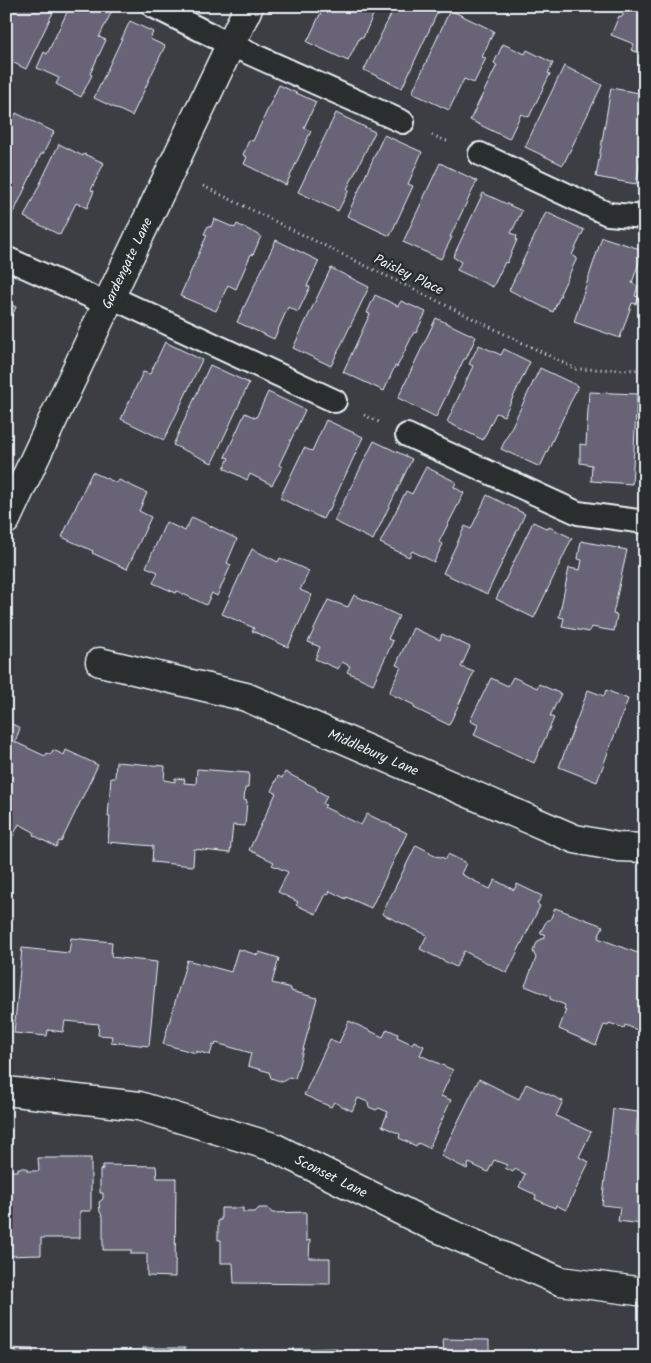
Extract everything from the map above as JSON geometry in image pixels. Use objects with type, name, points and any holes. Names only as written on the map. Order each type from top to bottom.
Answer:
[{"type":"street","name":"Gardengate Lane","points":[[6,520],[249,6]]},
{"type":"street","name":"Middlebury Lane","points":[[100,662],[246,697],[575,838],[618,847],[645,848]]},
{"type":"street","name":"Sconset Lane","points":[[6,1091],[139,1106],[273,1147],[426,1223],[560,1281],[645,1292]]},
{"type":"lane","points":[[153,6],[231,45],[403,122]]},
{"type":"lane","points":[[480,154],[608,214],[645,217]]},
{"type":"lane","points":[[6,258],[109,300],[335,401]]},
{"type":"lane","points":[[407,435],[578,513],[645,522]]},
{"type":"path","points":[[403,122],[480,154]]},
{"type":"path","name":"Paisley Place","points":[[171,170],[576,369],[645,370]]},
{"type":"path","points":[[335,401],[407,435]]},
{"type":"building","points":[[8,6],[56,6],[26,69],[6,59],[6,11]]},
{"type":"building","points":[[70,6],[102,6],[112,11],[99,37],[106,40],[81,97],[56,84],[59,78],[37,68],[44,52],[47,54]]},
{"type":"building","points":[[324,6],[377,6],[363,38],[360,37],[348,61],[307,42]]},
{"type":"building","points":[[395,6],[440,7],[402,88],[364,70]]},
{"type":"building","points":[[627,6],[645,6],[645,55],[631,50],[634,44],[611,35],[619,16],[622,17]]},
{"type":"building","points":[[450,10],[494,31],[482,57],[486,58],[474,83],[464,79],[449,110],[412,93]]},
{"type":"building","points":[[130,21],[153,32],[150,39],[165,46],[132,116],[94,98]]},
{"type":"building","points":[[503,44],[525,54],[527,50],[553,63],[548,73],[550,74],[529,117],[521,114],[509,139],[470,120],[497,65],[494,63]]},
{"type":"building","points":[[564,66],[602,85],[563,165],[525,147]]},
{"type":"building","points":[[279,85],[316,102],[304,128],[311,131],[286,185],[244,164],[247,157],[243,155],[249,140],[253,141]]},
{"type":"building","points":[[611,88],[645,94],[645,149],[643,149],[636,184],[596,177]]},
{"type":"building","points":[[16,113],[54,132],[43,154],[41,154],[14,212],[6,208],[6,134]]},
{"type":"building","points":[[336,113],[375,132],[338,211],[298,192]]},
{"type":"building","points":[[384,135],[422,152],[408,184],[413,186],[390,236],[347,216]]},
{"type":"building","points":[[59,144],[83,156],[84,154],[104,163],[91,190],[94,191],[87,208],[76,203],[60,235],[24,217]]},
{"type":"building","points":[[440,163],[477,181],[441,259],[403,242]]},
{"type":"building","points":[[483,193],[522,211],[511,233],[517,236],[517,240],[507,263],[505,262],[493,287],[457,270],[461,262],[453,257]]},
{"type":"building","points":[[546,212],[584,230],[572,255],[577,258],[553,312],[509,290]]},
{"type":"building","points":[[214,219],[235,228],[237,224],[261,236],[236,289],[228,285],[216,311],[180,296],[207,235],[204,234],[208,226],[211,227]]},
{"type":"building","points":[[602,237],[643,250],[632,283],[638,286],[635,296],[639,297],[636,304],[632,303],[620,338],[574,322]]},
{"type":"building","points":[[276,240],[319,261],[307,286],[310,287],[298,312],[288,307],[274,339],[237,322]]},
{"type":"building","points":[[331,268],[369,287],[331,366],[293,348]]},
{"type":"building","points":[[375,295],[398,306],[401,301],[426,312],[397,367],[395,366],[384,391],[343,372],[370,314],[367,313]]},
{"type":"building","points":[[6,302],[16,307],[6,329]]},
{"type":"building","points":[[436,318],[476,337],[436,417],[398,398]]},
{"type":"building","points":[[165,342],[202,360],[164,440],[121,419],[143,372],[150,374]]},
{"type":"building","points":[[479,345],[501,355],[504,349],[530,362],[504,416],[496,413],[483,440],[447,422],[473,366],[469,364]]},
{"type":"building","points":[[210,365],[249,383],[212,463],[173,445]]},
{"type":"building","points":[[540,368],[578,386],[540,467],[501,449]]},
{"type":"building","points":[[268,392],[305,410],[279,465],[282,467],[272,485],[250,474],[247,480],[224,468],[229,458],[225,457],[245,413],[256,418]]},
{"type":"building","points":[[589,392],[637,394],[632,484],[591,481],[592,465],[580,463],[580,444],[586,445]]},
{"type":"building","points":[[326,420],[363,437],[329,511],[327,511],[323,519],[280,498],[304,448],[312,451]]},
{"type":"building","points":[[374,441],[412,459],[373,540],[334,521]]},
{"type":"building","points":[[426,467],[456,482],[454,487],[464,493],[439,542],[443,544],[434,562],[412,551],[409,557],[380,543],[406,491],[412,494]]},
{"type":"building","points":[[92,472],[117,483],[119,480],[147,493],[139,511],[151,517],[127,569],[62,537]]},
{"type":"building","points":[[487,495],[525,514],[487,594],[443,573],[465,526],[471,529]]},
{"type":"building","points":[[192,517],[237,539],[227,563],[231,565],[217,596],[212,593],[206,605],[177,591],[176,593],[153,583],[158,572],[146,567],[166,522],[185,531]]},
{"type":"building","points":[[533,522],[572,538],[534,618],[496,599]]},
{"type":"building","points":[[581,541],[627,550],[613,614],[617,615],[614,631],[591,627],[589,632],[562,627],[564,618],[559,617],[569,568],[580,570],[582,560],[578,559]]},
{"type":"building","points":[[252,549],[278,562],[280,558],[309,571],[300,590],[312,595],[288,647],[252,631],[254,628],[222,614]]},
{"type":"building","points":[[354,595],[399,616],[388,639],[393,641],[373,684],[347,672],[350,666],[342,662],[338,669],[315,659],[320,647],[308,642],[328,600],[348,607]]},
{"type":"building","points":[[413,628],[440,640],[442,634],[470,647],[461,667],[474,672],[449,725],[389,693],[401,667],[396,665]]},
{"type":"building","points":[[513,677],[537,688],[539,684],[561,694],[550,716],[554,718],[534,763],[474,735],[478,725],[470,721],[491,678],[508,686]]},
{"type":"building","points":[[588,690],[604,696],[606,690],[628,699],[597,782],[559,767]]},
{"type":"building","points":[[6,721],[20,728],[15,742],[45,756],[47,753],[50,755],[53,750],[64,755],[66,750],[98,765],[61,842],[59,841],[56,847],[33,835],[34,832],[19,824],[8,846],[6,845]]},
{"type":"building","points":[[116,762],[165,766],[164,780],[175,782],[175,778],[185,779],[184,783],[196,784],[197,769],[249,773],[248,788],[245,788],[244,800],[247,801],[245,826],[233,825],[230,853],[194,849],[193,866],[152,862],[153,846],[108,842],[111,778],[115,778]]},
{"type":"building","points":[[285,772],[327,796],[323,804],[326,805],[324,807],[361,825],[367,814],[407,833],[371,908],[330,891],[328,895],[326,894],[316,914],[296,905],[298,902],[278,892],[288,872],[272,865],[274,862],[249,850],[276,793],[271,791],[278,776],[282,778]]},
{"type":"building","points":[[416,845],[437,857],[446,859],[448,854],[466,863],[461,874],[490,889],[495,880],[514,890],[517,884],[542,896],[537,904],[540,906],[507,973],[464,951],[456,967],[420,949],[427,935],[382,914]]},
{"type":"building","points":[[555,908],[603,926],[598,938],[643,955],[645,949],[645,1033],[625,1025],[624,1028],[609,1023],[608,1026],[604,1025],[596,1045],[559,1029],[566,1010],[564,1009],[565,1005],[550,999],[550,996],[525,986],[536,958],[533,951],[538,941],[544,938],[545,934],[540,933],[547,920],[550,920]]},
{"type":"building","points":[[71,938],[112,942],[111,957],[157,962],[149,1046],[111,1042],[112,1036],[98,1035],[99,1024],[65,1021],[63,1032],[48,1030],[47,1036],[14,1033],[22,948],[69,953]]},
{"type":"building","points":[[238,949],[258,955],[259,952],[279,958],[272,983],[291,988],[291,991],[317,998],[295,1079],[289,1077],[283,1082],[271,1078],[269,1072],[248,1066],[251,1053],[216,1043],[215,1046],[213,1045],[210,1055],[163,1044],[187,960],[231,972]]},
{"type":"building","points":[[349,1021],[383,1037],[387,1029],[398,1034],[397,1037],[412,1044],[414,1041],[424,1046],[420,1055],[453,1070],[441,1096],[451,1100],[429,1148],[418,1143],[416,1146],[399,1138],[400,1134],[382,1126],[388,1112],[379,1108],[376,1110],[369,1107],[368,1102],[358,1098],[352,1111],[334,1102],[331,1107],[304,1095],[330,1039],[339,1043]]},
{"type":"building","points":[[479,1079],[519,1099],[526,1084],[563,1101],[556,1116],[591,1132],[579,1157],[589,1162],[566,1210],[556,1205],[555,1208],[535,1199],[536,1195],[519,1187],[525,1174],[515,1169],[513,1172],[505,1168],[507,1165],[494,1160],[488,1172],[469,1163],[467,1169],[441,1156]]},
{"type":"building","points":[[613,1109],[638,1112],[636,1135],[645,1136],[645,1228],[642,1228],[642,1224],[618,1221],[620,1207],[602,1205]]},
{"type":"building","points":[[38,1158],[91,1158],[91,1211],[80,1211],[80,1238],[41,1238],[41,1255],[6,1256],[6,1171],[18,1171],[18,1168],[27,1168],[27,1171],[39,1171]]},
{"type":"building","points":[[103,1165],[156,1166],[157,1178],[176,1178],[175,1277],[147,1276],[147,1254],[131,1254],[131,1250],[103,1250],[103,1217],[100,1212],[99,1202],[103,1199],[103,1193],[100,1193],[100,1170],[103,1169]]},
{"type":"building","points":[[221,1208],[243,1208],[243,1212],[255,1212],[259,1208],[268,1208],[272,1213],[306,1212],[306,1241],[310,1240],[309,1258],[330,1258],[330,1284],[234,1283],[233,1263],[221,1263],[221,1240],[218,1240],[218,1220],[221,1220]]},
{"type":"building","points":[[443,1339],[489,1340],[489,1357],[444,1357]]},
{"type":"building","points":[[6,1348],[33,1349],[33,1357],[6,1357]]},
{"type":"building","points":[[143,1348],[185,1348],[185,1357],[143,1357]]},
{"type":"building","points":[[336,1348],[336,1357],[293,1357],[293,1349]]},
{"type":"building","points":[[594,1354],[638,1355],[638,1357],[594,1357]]}]
